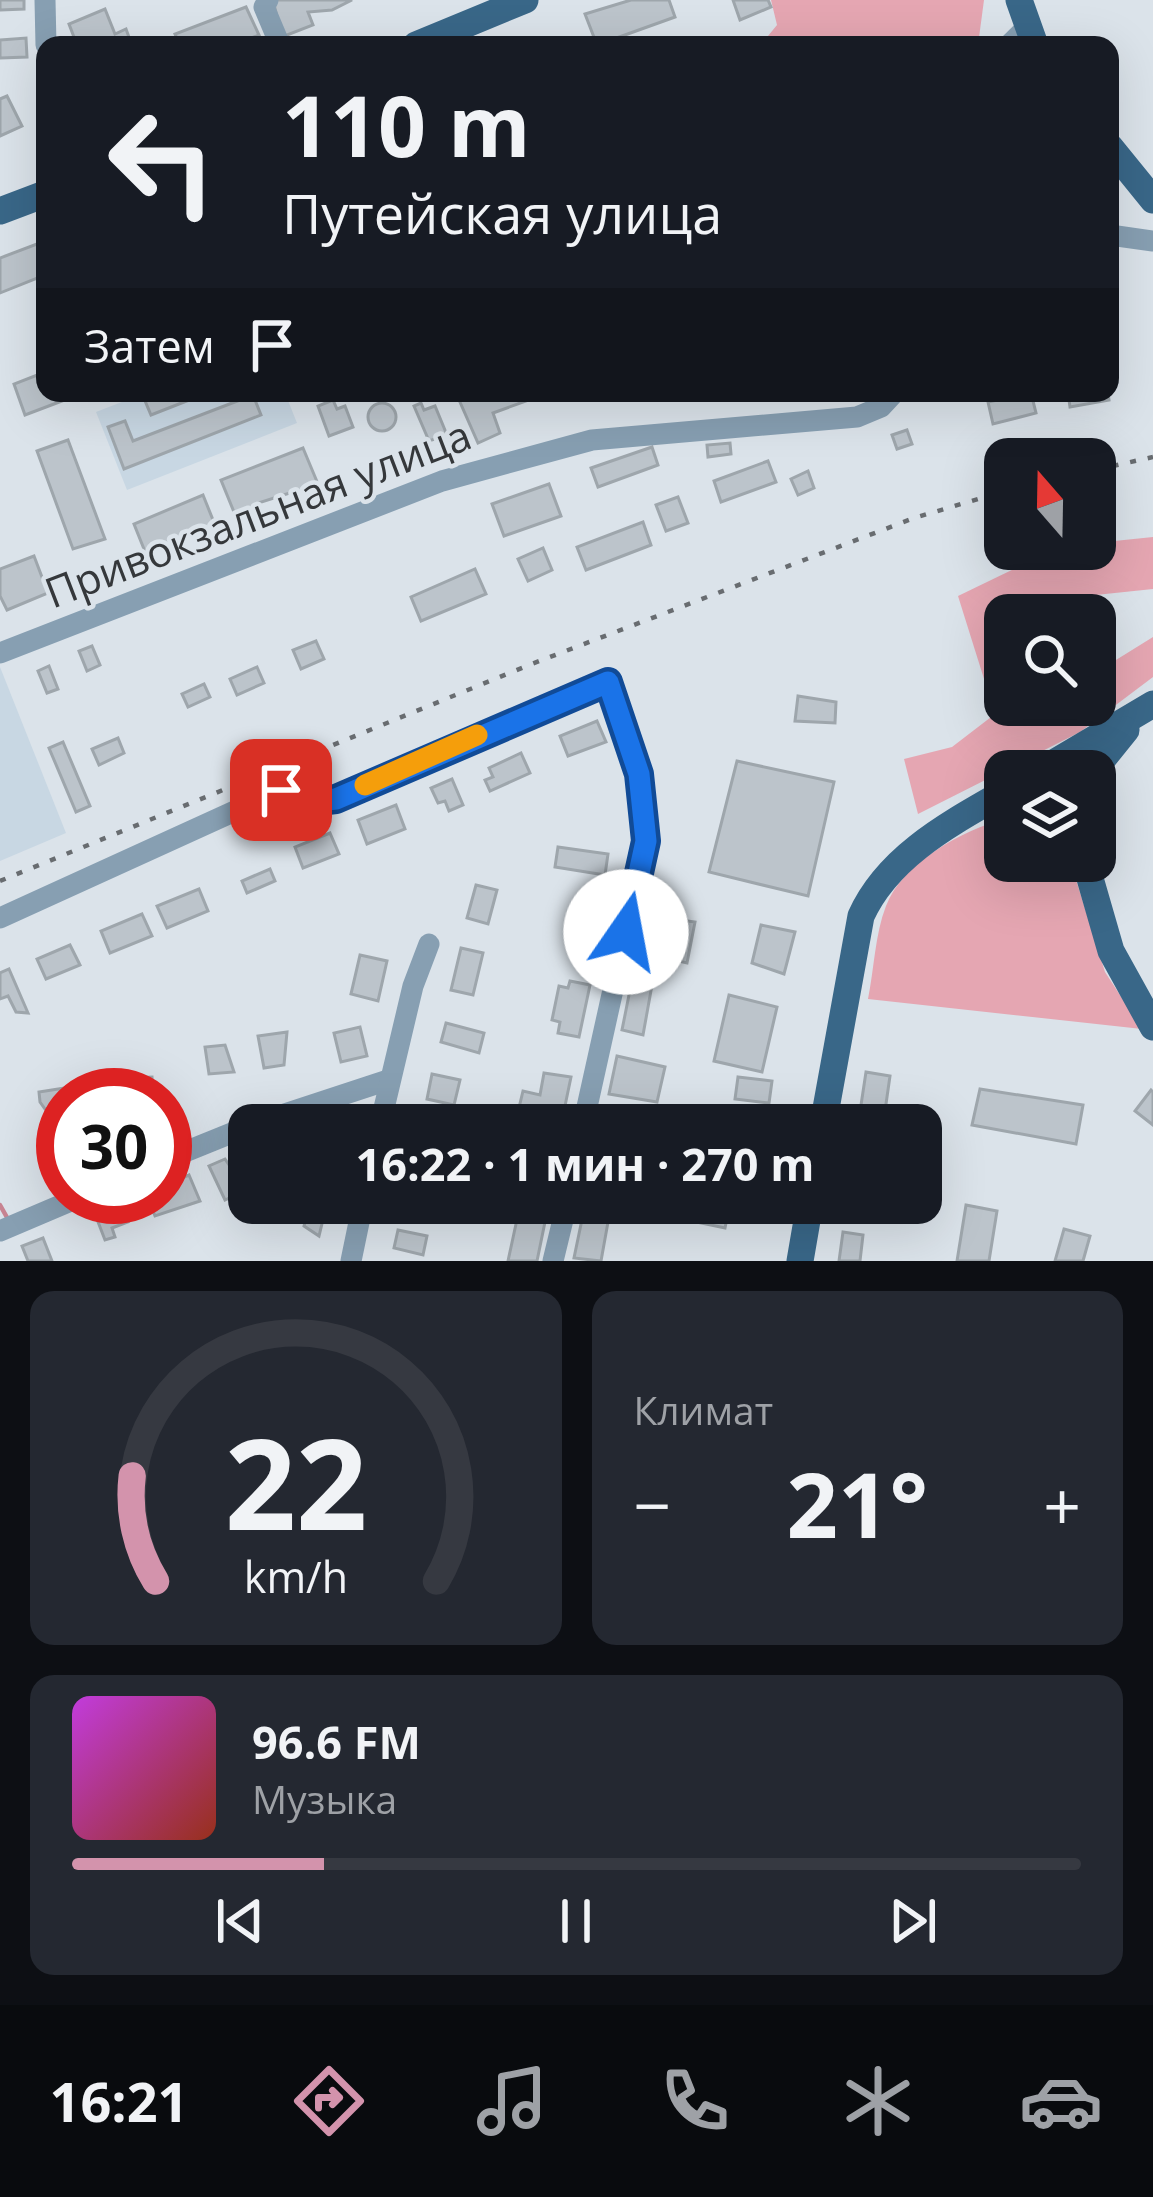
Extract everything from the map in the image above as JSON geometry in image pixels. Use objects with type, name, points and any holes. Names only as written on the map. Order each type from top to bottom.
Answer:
[{"type":"main road","points":[[438,36],[525,0]]},
{"type":"main road","points":[[1019,0],[1024,36]]},
{"type":"main road","points":[[1119,158],[1153,200]]},
{"type":"main road","points":[[0,212],[36,198]]},
{"type":"main road","points":[[1082,750],[1147,709]]},
{"type":"main road","points":[[1111,750],[1147,709]]},
{"type":"main road","points":[[827,1104],[861,916],[869,897],[903,859],[984,806]]},
{"type":"main road","points":[[1091,882],[1111,951],[1153,1027]]},
{"type":"main road","points":[[800,1261],[806,1224]]},
{"type":"street","points":[[45,0],[46,36]]},
{"type":"street","points":[[268,0],[264,7],[276,36]]},
{"type":"street","points":[[1119,237],[1153,241]]},
{"type":"street","name":"Привокзальная улица","points":[[0,653],[442,481],[592,440],[857,417],[886,402]]},
{"type":"street","points":[[0,918],[281,790],[310,802],[336,799],[608,682],[639,774],[646,841],[589,1104]]},
{"type":"street","points":[[384,1104],[429,944]]},
{"type":"street","points":[[313,1104],[388,1079]]},
{"type":"street","points":[[192,1149],[228,1134]]},
{"type":"street","points":[[0,1232],[36,1216]]},
{"type":"street","points":[[351,1261],[359,1224]]},
{"type":"street","points":[[554,1261],[562,1224]]},
{"type":"shaded area","points":[[771,0],[984,0],[979,36],[768,36],[777,25]]},
{"type":"shaded area","points":[[122,402],[289,402],[297,423],[127,490],[96,412]]},
{"type":"shaded area","points":[[1153,537],[1153,589],[984,594],[984,679],[958,596],[1012,570],[1116,570],[1116,541]]},
{"type":"shaded area","points":[[1153,637],[1153,677],[1116,705],[1116,660]]},
{"type":"shaded area","points":[[0,667],[66,833],[0,861]]},
{"type":"shaded area","points":[[984,722],[1088,726],[1044,750],[984,750],[984,781],[918,814],[904,759],[952,747]]},
{"type":"shaded area","points":[[984,826],[984,882],[1077,882],[1105,972],[1142,1029],[868,999],[879,928],[894,890],[920,862]]},
{"type":"building","points":[[0,0],[24,0],[24,9],[0,10]]},
{"type":"building","points":[[273,0],[352,0],[332,10],[308,12],[313,25],[282,36]]},
{"type":"building","points":[[631,0],[669,0],[675,17],[622,36],[594,36],[585,14]]},
{"type":"building","points":[[733,0],[768,0],[771,7],[740,20]]},
{"type":"building","points":[[246,7],[259,35],[176,36]]},
{"type":"building","points":[[105,9],[115,34],[126,29],[129,36],[74,36],[69,24]]},
{"type":"building","points":[[26,38],[27,57],[0,58],[0,40]]},
{"type":"building","points":[[7,96],[22,126],[0,136],[0,99]]},
{"type":"building","points":[[36,244],[36,279],[0,293],[0,258]]},
{"type":"building","points":[[36,375],[36,402],[59,402],[25,415],[14,384]]},
{"type":"building","points":[[146,402],[184,402],[151,415]]},
{"type":"building","points":[[235,402],[256,402],[261,415],[124,469],[108,427],[125,421],[133,441]]},
{"type":"building","points":[[334,402],[337,409],[345,406],[353,427],[329,436],[318,406]]},
{"type":"building","points":[[460,402],[523,402],[493,413],[500,433],[478,443]]},
{"type":"building","points":[[988,402],[1033,402],[1036,413],[993,424]]},
{"type":"building","points":[[382,403],[392,407],[396,417],[392,427],[382,431],[372,427],[368,417],[372,407]]},
{"type":"building","points":[[421,403],[424,410],[435,406],[447,435],[429,441],[414,406]]},
{"type":"building","points":[[907,430],[912,444],[897,449],[892,435]]},
{"type":"building","points":[[68,440],[105,539],[73,549],[37,451]]},
{"type":"building","points":[[730,443],[731,454],[708,457],[707,445]]},
{"type":"building","points":[[652,447],[658,465],[598,487],[591,468]]},
{"type":"building","points":[[303,448],[318,484],[258,503],[236,517],[221,480]]},
{"type":"building","points":[[768,461],[776,482],[721,502],[714,481]]},
{"type":"building","points":[[808,471],[814,488],[798,495],[791,479]]},
{"type":"building","points":[[549,484],[561,516],[504,536],[492,504]]},
{"type":"building","points":[[203,495],[215,525],[146,554],[134,524]]},
{"type":"building","points":[[678,497],[688,523],[666,531],[656,505]]},
{"type":"building","points":[[643,522],[651,545],[586,570],[577,547]]},
{"type":"building","points":[[543,548],[552,570],[528,581],[518,559]]},
{"type":"building","points":[[34,556],[48,593],[7,610],[0,596],[0,569]]},
{"type":"building","points":[[475,569],[486,594],[421,621],[411,597]]},
{"type":"building","points":[[316,641],[324,659],[301,669],[293,650]]},
{"type":"building","points":[[92,646],[100,665],[87,671],[79,651]]},
{"type":"building","points":[[49,666],[58,689],[47,693],[38,671]]},
{"type":"building","points":[[257,667],[264,683],[237,695],[230,679]]},
{"type":"building","points":[[204,684],[210,697],[188,707],[182,694]]},
{"type":"building","points":[[798,696],[836,702],[835,723],[795,721]]},
{"type":"building","points":[[597,721],[606,742],[568,756],[560,736]]},
{"type":"building","points":[[118,738],[124,753],[99,765],[92,749]]},
{"type":"building","points":[[63,742],[90,806],[76,812],[49,748]]},
{"type":"building","points":[[521,753],[530,773],[490,791],[485,780],[493,777],[489,768]]},
{"type":"building","points":[[737,761],[834,782],[808,896],[709,872]]},
{"type":"building","points":[[452,779],[463,805],[449,811],[445,801],[438,803],[431,788]]},
{"type":"building","points":[[396,805],[405,829],[367,844],[358,820]]},
{"type":"building","points":[[330,833],[339,854],[303,868],[295,847]]},
{"type":"building","points":[[558,847],[608,854],[605,875],[555,867]]},
{"type":"building","points":[[270,869],[275,881],[247,893],[242,881]]},
{"type":"building","points":[[476,885],[497,890],[488,924],[467,918]]},
{"type":"building","points":[[199,889],[208,911],[167,928],[157,906]]},
{"type":"building","points":[[584,897],[606,901],[598,951],[575,945]]},
{"type":"building","points":[[142,914],[152,936],[110,953],[101,931]]},
{"type":"building","points":[[658,917],[695,922],[687,963],[653,955]]},
{"type":"building","points":[[761,925],[795,932],[784,974],[752,963]]},
{"type":"building","points":[[70,945],[80,965],[46,979],[37,959]]},
{"type":"building","points":[[461,948],[483,953],[473,995],[451,990]]},
{"type":"building","points":[[360,955],[387,961],[378,1001],[351,994]]},
{"type":"building","points":[[9,969],[28,1013],[16,1012],[8,996],[0,999],[0,973]]},
{"type":"building","points":[[634,970],[654,974],[643,1035],[622,1030]]},
{"type":"building","points":[[570,981],[590,985],[579,1037],[558,1033],[560,1022],[552,1020],[559,986],[568,988]]},
{"type":"building","points":[[729,995],[777,1007],[762,1072],[714,1061]]},
{"type":"building","points":[[446,1023],[484,1033],[479,1053],[441,1042]]},
{"type":"building","points":[[360,1027],[367,1056],[341,1062],[334,1033]]},
{"type":"building","points":[[287,1032],[284,1065],[264,1068],[258,1036]]},
{"type":"building","points":[[225,1045],[234,1072],[209,1074],[205,1047]]},
{"type":"building","points":[[617,1056],[665,1067],[657,1102],[609,1094]]},
{"type":"building","points":[[866,1072],[890,1076],[886,1104],[861,1104]]},
{"type":"building","points":[[544,1073],[571,1077],[565,1104],[520,1104],[523,1091],[540,1095]]},
{"type":"building","points":[[432,1074],[460,1080],[454,1104],[427,1099]]},
{"type":"building","points":[[738,1077],[772,1081],[769,1103],[735,1099]]},
{"type":"building","points":[[980,1089],[1083,1105],[1076,1144],[972,1125]]},
{"type":"building","points":[[1153,1092],[1153,1125],[1135,1111]]},
{"type":"building","points":[[225,1159],[228,1163],[228,1199],[225,1200],[209,1166]]},
{"type":"building","points":[[966,1205],[997,1211],[989,1261],[957,1261]]},
{"type":"building","points":[[99,1224],[123,1224],[112,1228],[115,1237],[105,1240]]},
{"type":"building","points":[[322,1224],[319,1236],[304,1226]]},
{"type":"building","points":[[516,1224],[545,1224],[537,1261],[508,1261]]},
{"type":"building","points":[[581,1224],[608,1224],[601,1261],[574,1258]]},
{"type":"building","points":[[1064,1229],[1090,1236],[1083,1261],[1055,1261]]},
{"type":"building","points":[[398,1230],[427,1236],[423,1255],[394,1248]]},
{"type":"building","points":[[843,1232],[863,1235],[860,1261],[839,1261]]},
{"type":"building","points":[[43,1238],[52,1261],[28,1261],[22,1246]]},
{"type":"waterway","points":[[0,1205],[9,1221]]},
{"type":"railway","points":[[1116,465],[1153,457]]},
{"type":"railway","points":[[0,881],[529,665],[914,518],[984,497]]},
{"type":"slow traffic","points":[[365,785],[477,735]]},
{"type":"route","points":[[281,790],[310,802],[336,799],[408,764],[608,682],[639,774],[646,841],[626,932]]}]
